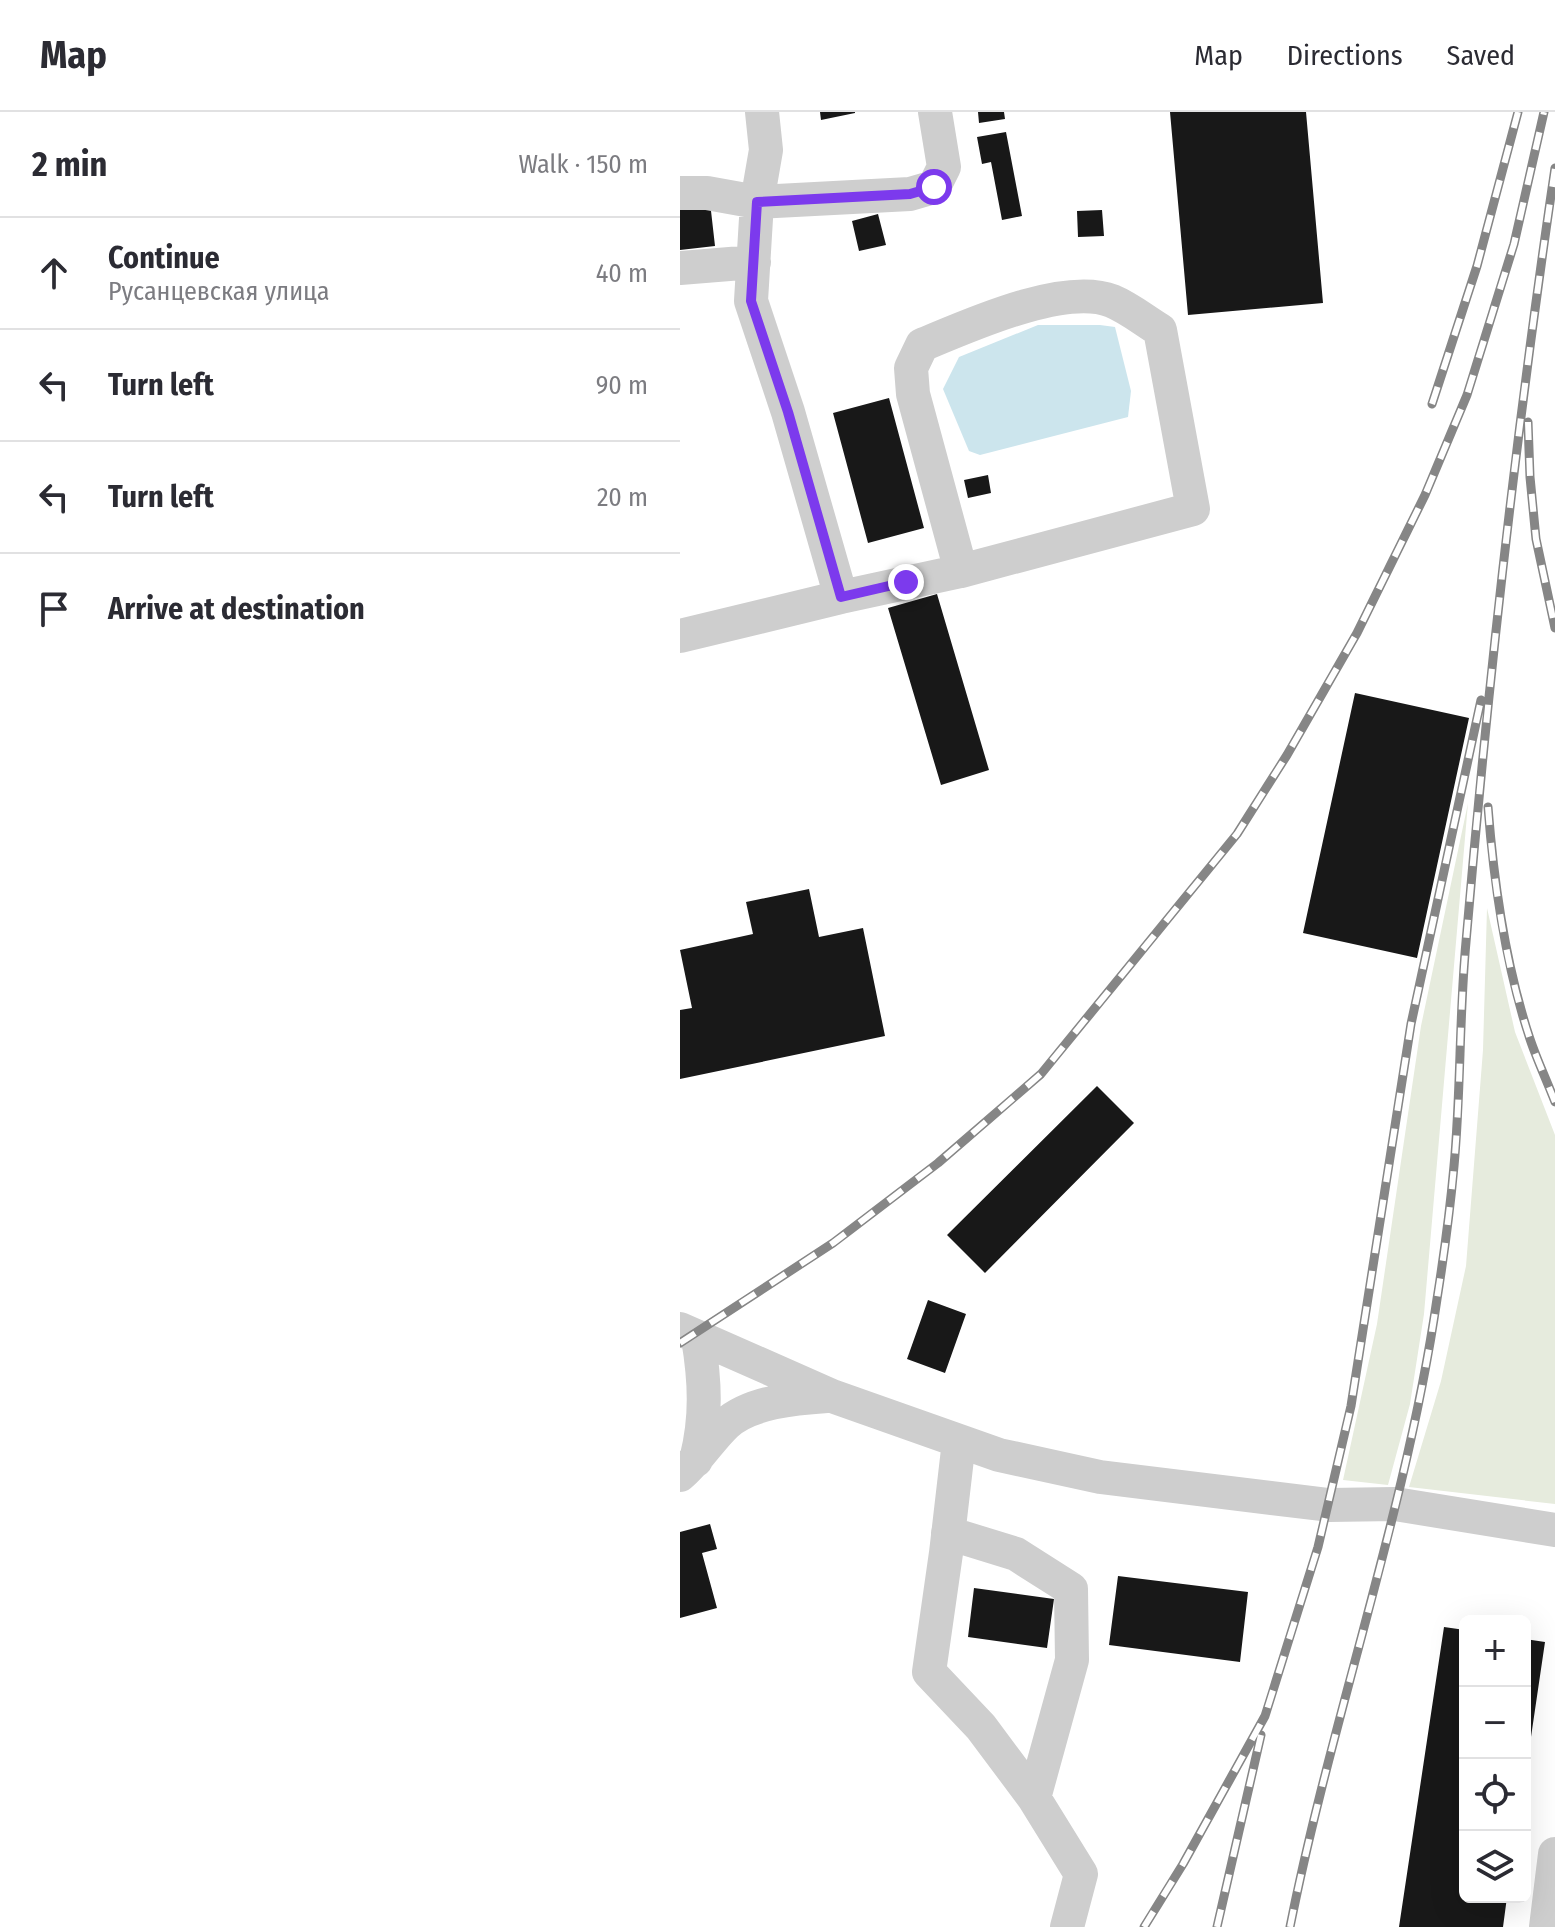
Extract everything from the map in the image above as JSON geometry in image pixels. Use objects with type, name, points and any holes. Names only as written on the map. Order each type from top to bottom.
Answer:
[{"type":"street","points":[[762,112],[766,150],[757,202],[751,301],[788,412],[841,597]]},
{"type":"street","points":[[680,193],[707,193],[757,202],[910,194],[934,187],[944,167],[935,112]]},
{"type":"street","points":[[680,268],[754,262]]},
{"type":"street","points":[[680,636],[961,571],[1193,509],[1160,330],[1110,300],[1065,296],[987,319],[922,345],[911,368],[913,394],[961,571]]},
{"type":"street","points":[[689,1333],[832,1396],[999,1455],[1100,1477],[1329,1505],[1395,1504],[1555,1530]]},
{"type":"street","points":[[687,1469],[704,1431],[705,1381],[689,1333]]},
{"type":"street","points":[[687,1469],[728,1423],[758,1407],[791,1398],[832,1396]]},
{"type":"street","points":[[959,1441],[929,1672],[981,1727],[1034,1798],[1081,1874],[1067,1927]]},
{"type":"street","points":[[948,1533],[1016,1554],[1071,1589],[1072,1660],[1034,1798]]},
{"type":"street","points":[[1546,1927],[1555,1854]]},
{"type":"shaded area","points":[[1468,803],[1424,1314],[1410,1404],[1388,1485],[1343,1480],[1377,1324],[1421,1026]]},
{"type":"shaded area","points":[[1487,908],[1515,1032],[1555,1135],[1555,1504],[1409,1487],[1441,1381],[1466,1266],[1483,1050]]},
{"type":"water","points":[[1038,325],[1115,327],[1131,391],[1128,417],[980,455],[969,451],[943,389],[959,357]]},
{"type":"building","points":[[820,112],[855,112],[855,113],[821,120]]},
{"type":"building","points":[[978,112],[1004,112],[1005,119],[979,123]]},
{"type":"building","points":[[1170,112],[1306,112],[1323,303],[1188,315]]},
{"type":"building","points":[[1006,132],[1022,216],[1002,220],[991,162],[982,164],[977,137]]},
{"type":"building","points":[[710,202],[715,246],[680,250],[680,206]]},
{"type":"building","points":[[1102,210],[1104,236],[1078,237],[1077,211]]},
{"type":"building","points":[[878,214],[886,245],[859,251],[852,221]]},
{"type":"building","points":[[889,398],[924,528],[868,543],[833,413]]},
{"type":"building","points":[[988,475],[991,493],[968,498],[964,480]]},
{"type":"building","points":[[937,594],[989,770],[941,785],[888,608]]},
{"type":"building","points":[[1355,693],[1469,718],[1417,958],[1303,933]]},
{"type":"building","points":[[809,889],[819,937],[863,928],[885,1036],[680,1079],[680,1010],[692,1008],[680,950],[753,934],[746,902]]},
{"type":"building","points":[[1097,1086],[1134,1123],[985,1273],[947,1235]]},
{"type":"building","points":[[928,1300],[966,1314],[945,1373],[907,1359]]},
{"type":"building","points":[[710,1524],[717,1549],[702,1553],[717,1608],[680,1618],[680,1532]]},
{"type":"building","points":[[1118,1576],[1248,1592],[1240,1662],[1109,1645]]},
{"type":"building","points":[[974,1588],[1054,1599],[1047,1648],[968,1637]]},
{"type":"building","points":[[1444,1627],[1459,1629],[1459,1903],[1506,1903],[1503,1927],[1399,1927]]},
{"type":"building","points":[[1531,1640],[1545,1642],[1531,1737]]},
{"type":"railway","points":[[1432,404],[1477,266],[1518,112]]},
{"type":"railway","points":[[680,1343],[833,1243],[938,1163],[1041,1074],[1237,834],[1287,755],[1357,633],[1425,495],[1467,395],[1514,244],[1544,112]]},
{"type":"railway","points":[[1290,1927],[1326,1770],[1407,1457],[1440,1282],[1454,1166],[1464,970],[1494,651],[1528,361],[1555,168]]},
{"type":"railway","points":[[1528,422],[1536,539],[1555,628]]},
{"type":"railway","points":[[1144,1927],[1183,1864],[1265,1716],[1318,1547],[1351,1406],[1411,1024],[1481,700]]},
{"type":"railway","points":[[1488,807],[1497,895],[1507,953],[1530,1039],[1555,1102]]},
{"type":"railway","points":[[1217,1927],[1261,1735]]},
{"type":"route","points":[[906,582],[841,597],[788,412],[751,301],[757,202],[910,194],[934,187]]}]
